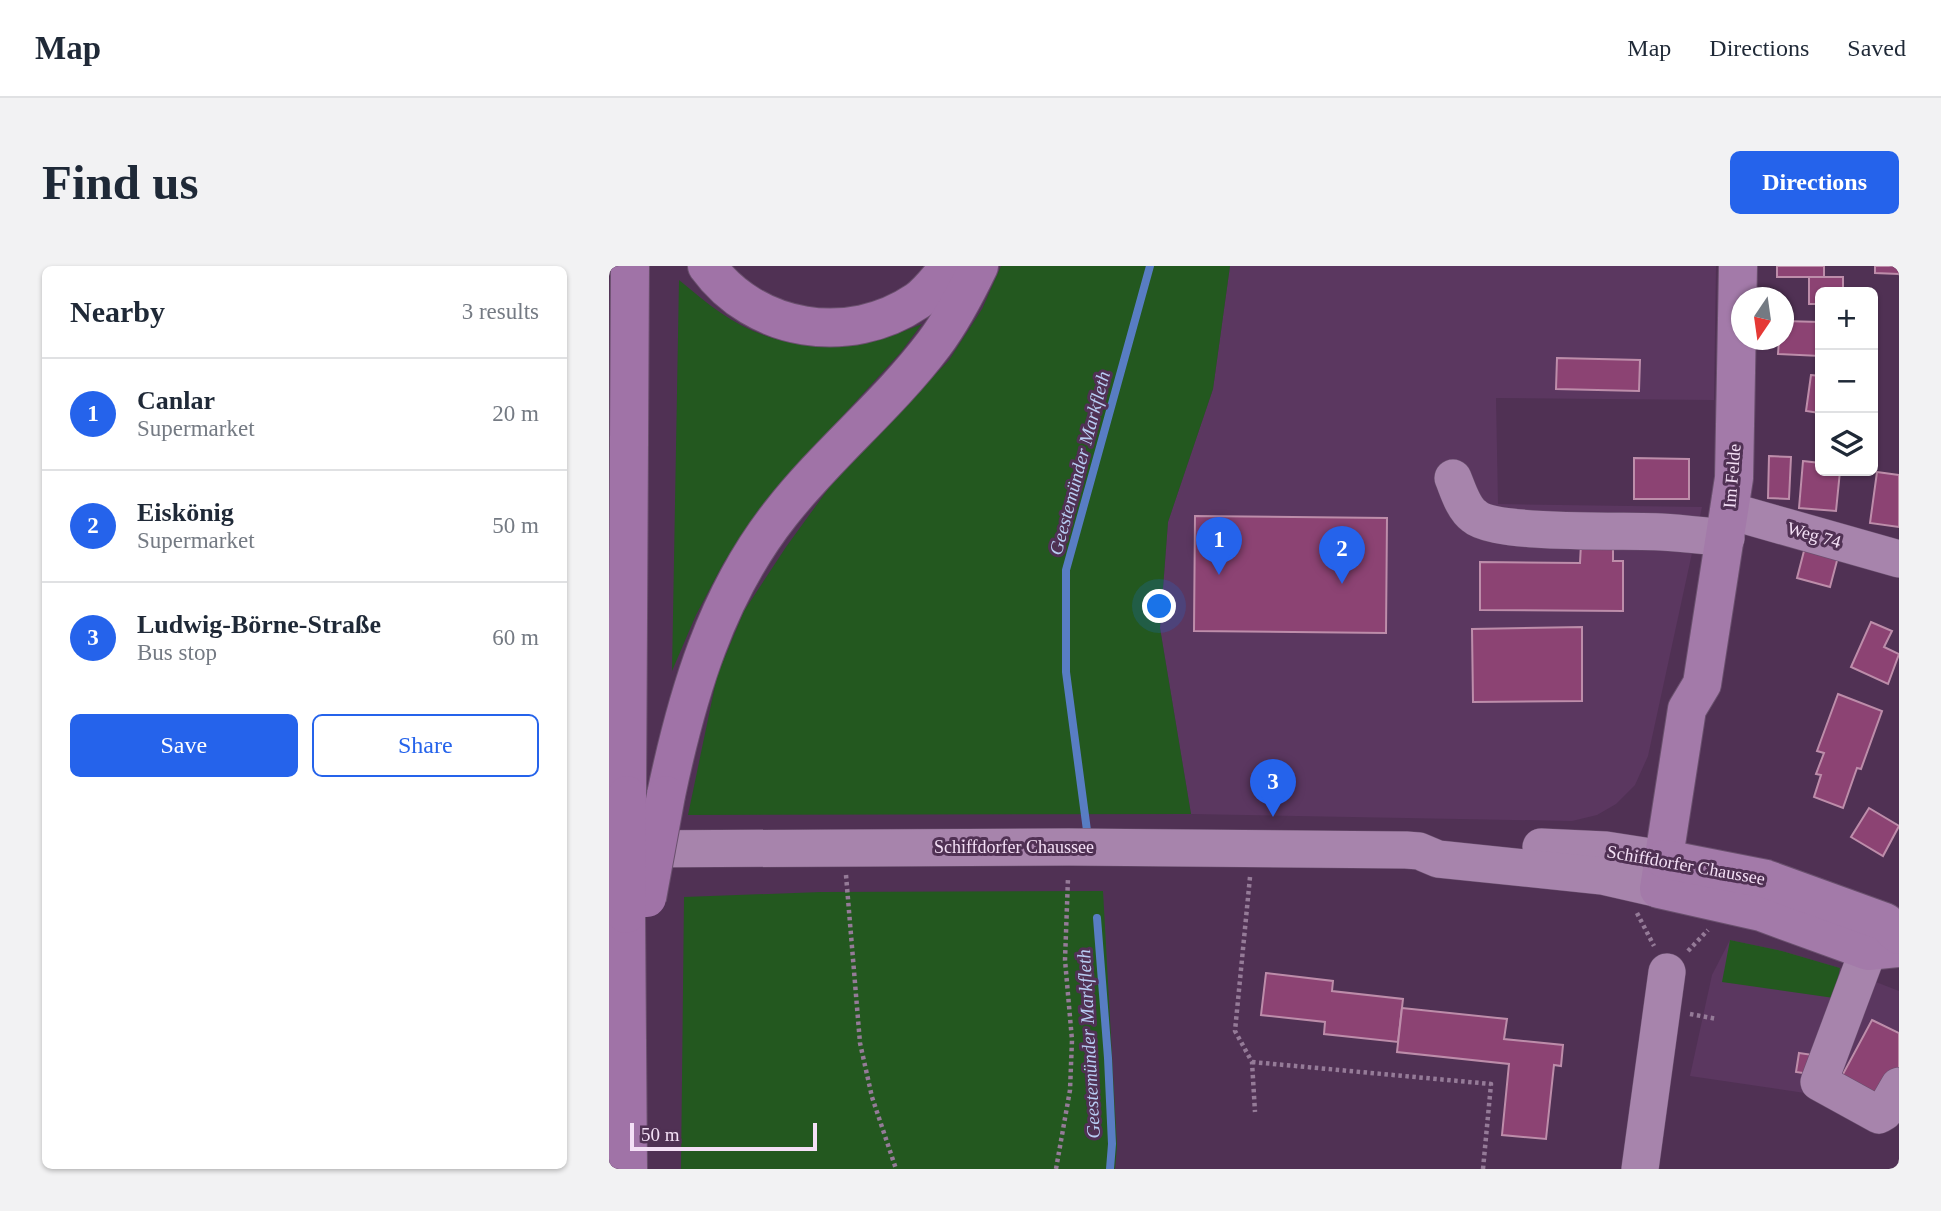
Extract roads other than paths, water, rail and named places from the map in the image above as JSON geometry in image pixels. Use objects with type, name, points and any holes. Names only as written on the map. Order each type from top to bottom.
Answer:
[{"type":"highway","points":[[628,1169],[628,1101],[637,906],[627,795],[629,266]]},
{"type":"highway","points":[[707,266],[715,277],[737,296],[769,317],[808,327],[853,326],[887,317],[919,300],[950,266]]},
{"type":"highway","points":[[637,906],[697,672],[711,633],[745,565],[779,515],[813,474],[935,344],[962,302],[979,266]]},
{"type":"main road","name":"Im Felde","points":[[1671,876],[1687,709],[1702,684],[1734,478],[1738,266]]},
{"type":"main road","name":"Schiffdorfer Chaussee","points":[[1671,876],[1766,879],[1885,922],[1889,945],[1734,905],[1671,876]]},
{"type":"street","name":"Weg 74","points":[[1453,478],[1474,516],[1488,523],[1535,528],[1663,532],[1728,525],[1899,559]]},
{"type":"street","name":"Schiffdorfer Chaussee","points":[[1419,851],[1437,843],[1606,850],[1671,876]]},
{"type":"street","name":"Schiffdorfer Chaussee","points":[[609,849],[1069,847],[1419,851],[1438,859],[1619,880],[1671,876]]},
{"type":"street","points":[[1889,945],[1819,1082],[1879,1115],[1899,1086]]},
{"type":"street","points":[[1640,1169],[1667,972]]},
{"type":"waterway","name":"Geestemünder Markfleth","points":[[1088,838],[1066,672],[1066,570],[1150,266]]},
{"type":"waterway","name":"Geestemünder Markfleth","points":[[1097,918],[1108,1058],[1112,1144],[1110,1169]]},
{"type":"place","name":"Canlar","points":[[1219,575]]},
{"type":"place","name":"Eiskönig","points":[[1342,584]]},
{"type":"place","name":"Ludwig-Börne-Straße","points":[[1273,817]]}]
